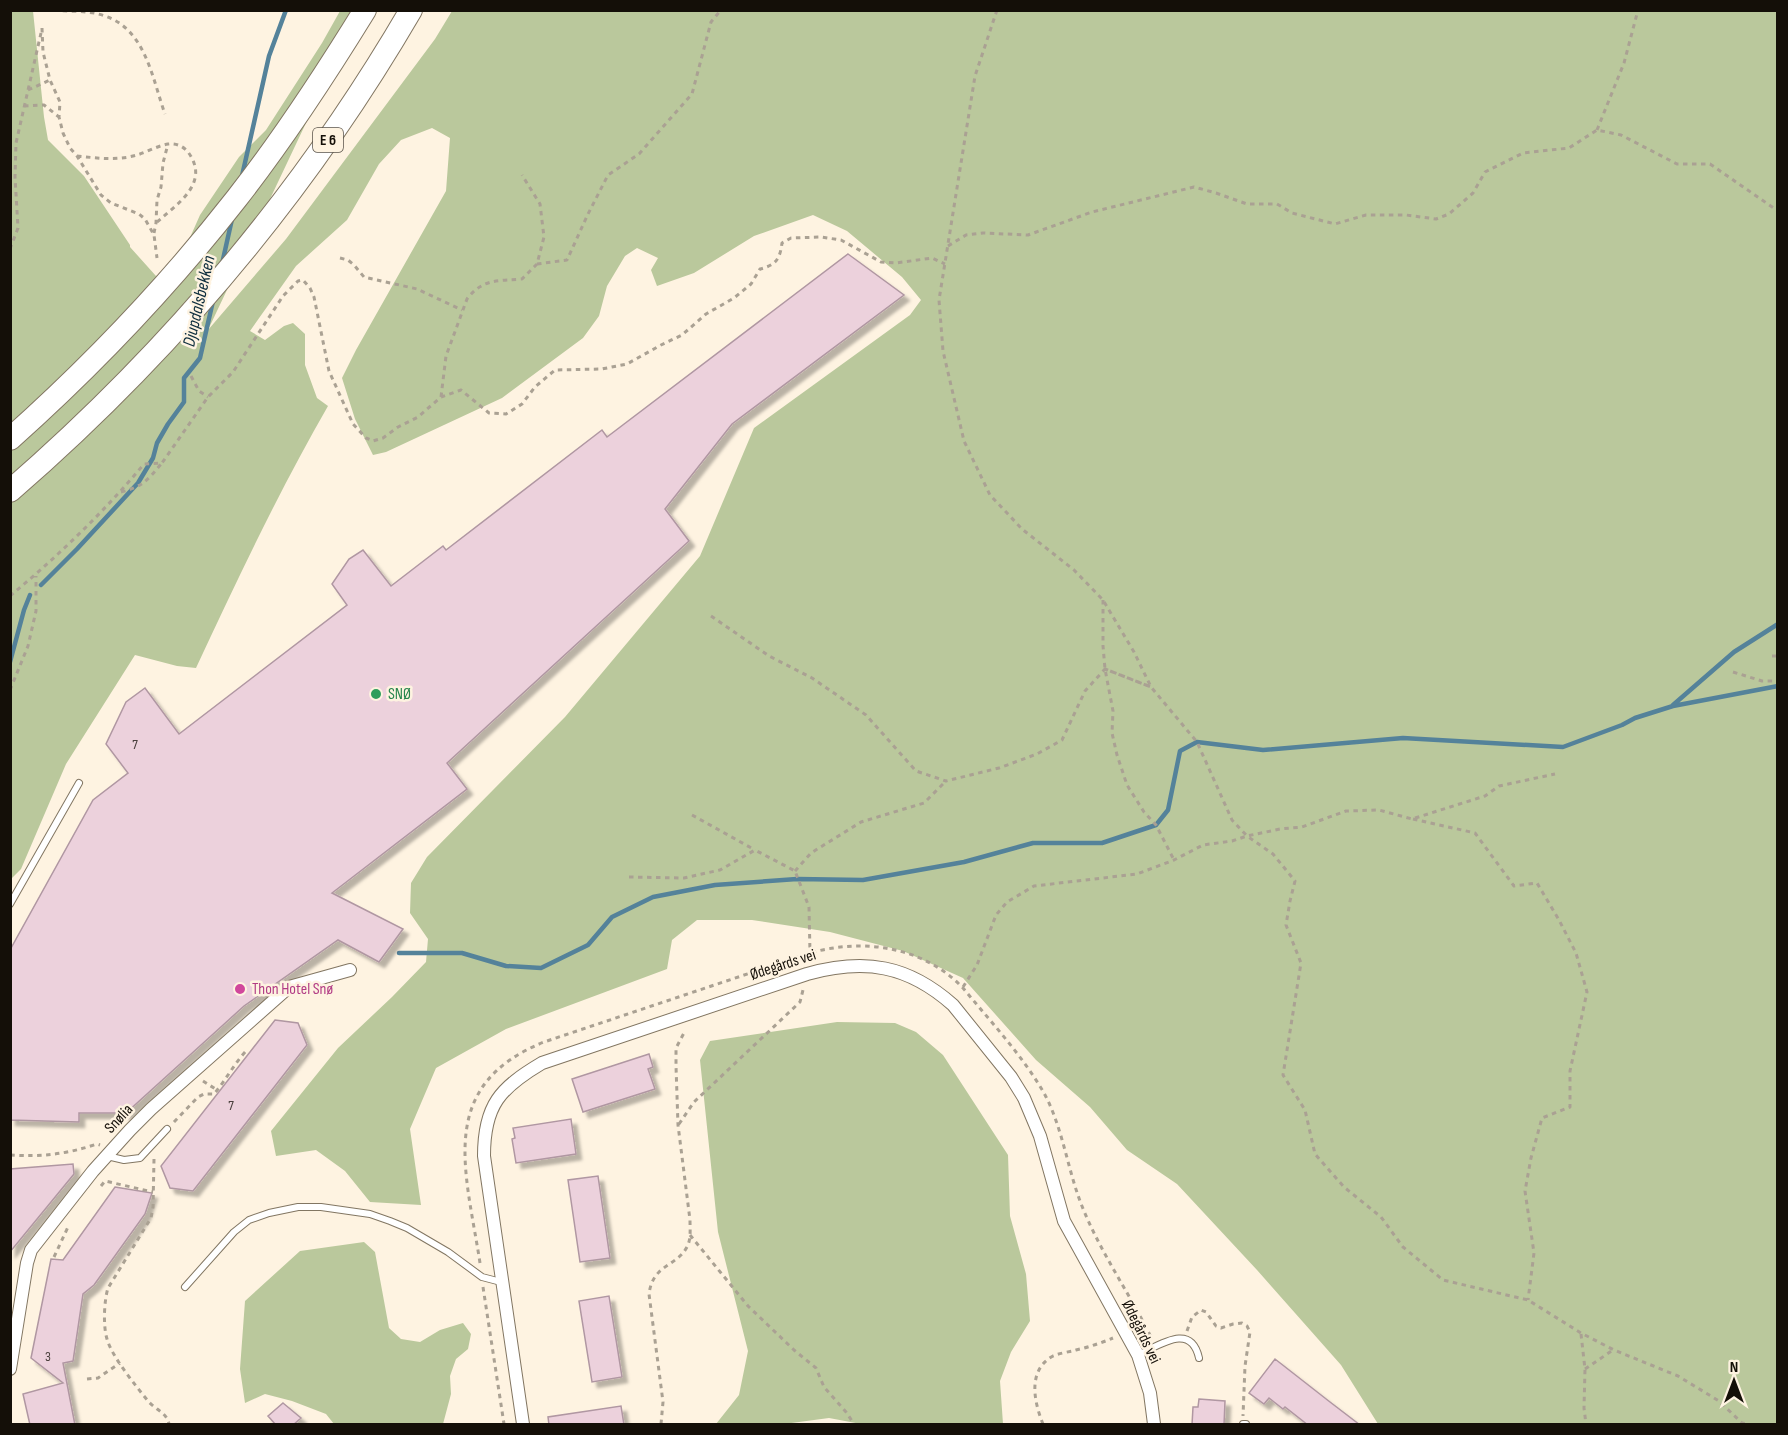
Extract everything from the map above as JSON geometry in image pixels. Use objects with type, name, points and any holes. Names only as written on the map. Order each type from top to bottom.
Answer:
[{"type":"highway","name":"E 6","points":[[10,439],[96,358],[192,254],[279,141],[315,90],[365,10]]},
{"type":"highway","name":"E 6","points":[[10,491],[74,434],[125,384],[221,279],[311,164],[348,112],[411,10]]},
{"type":"street","name":"Ødegårds vei","points":[[523,1425],[485,1167],[484,1139],[491,1108],[509,1085],[542,1063],[807,974],[827,968],[858,965],[891,970],[910,976],[937,992],[953,1005],[1011,1077],[1024,1098],[1040,1136],[1064,1221],[1138,1355],[1150,1393],[1154,1425]]},
{"type":"street","name":"Snølia","points":[[10,1369],[31,1250],[106,1156],[151,1108],[289,987],[350,970]]},
{"type":"lane","points":[[10,904],[79,783]]},
{"type":"lane","points":[[106,1156],[124,1160],[140,1158],[167,1129]]},
{"type":"lane","points":[[185,1287],[234,1232],[249,1220],[298,1207],[321,1207],[369,1214],[390,1221],[438,1246],[482,1277],[501,1282]]},
{"type":"lane","points":[[1138,1355],[1178,1338],[1184,1338],[1194,1343],[1199,1358]]},
{"type":"path","points":[[54,10],[103,15],[125,26],[144,52],[165,114]]},
{"type":"path","points":[[537,264],[567,260],[608,175],[639,154],[692,94],[711,22],[721,10]]},
{"type":"path","points":[[997,10],[975,76],[939,300],[943,351],[964,441],[990,495],[1022,529],[1074,570],[1103,600],[1134,652],[1151,687],[1197,742],[1232,820],[1247,836],[1274,854],[1295,881],[1286,924],[1301,963],[1283,1075],[1305,1110],[1315,1154],[1344,1188],[1381,1217],[1403,1247],[1443,1280],[1528,1300],[1581,1333],[1614,1350],[1678,1376],[1719,1401],[1747,1425]]},
{"type":"path","points":[[948,246],[966,235],[983,233],[1028,235],[1092,212],[1194,187],[1247,204],[1277,204],[1292,213],[1335,224],[1366,215],[1406,215],[1436,219],[1449,214],[1473,193],[1485,172],[1523,153],[1569,148],[1598,130],[1624,63],[1638,10]]},
{"type":"path","points":[[10,249],[18,228],[16,143],[42,28],[43,52],[60,102],[59,117],[66,141],[101,195],[111,203],[139,214],[145,219],[153,235],[157,258]]},
{"type":"path","points":[[28,90],[51,80]]},
{"type":"path","points":[[23,106],[44,105],[59,117]]},
{"type":"path","points":[[1598,130],[1622,135],[1677,164],[1710,164],[1778,211]]},
{"type":"path","points":[[77,156],[113,159],[136,155],[168,144],[179,145],[187,151],[193,162],[195,182],[190,193],[156,223]]},
{"type":"path","points":[[153,235],[163,163],[168,144]]},
{"type":"path","points":[[441,397],[446,356],[467,299],[473,291],[486,282],[522,279],[537,264],[544,237],[540,204],[522,176]]},
{"type":"path","points":[[121,492],[146,482],[162,463],[208,397],[233,372],[283,296],[298,281],[303,280],[307,283],[314,297],[329,371],[352,424],[366,438],[373,441],[383,438],[418,417],[441,397],[461,390],[489,413],[506,414],[522,404],[535,387],[555,370],[602,369],[627,364],[682,335],[705,314],[734,298],[751,284],[760,269],[771,266],[777,260],[782,243],[791,238],[821,237],[842,240],[881,262],[896,263],[932,258],[945,264]]},
{"type":"path","points":[[340,258],[348,260],[364,277],[417,289],[462,310]]},
{"type":"path","points":[[191,376],[199,391],[208,397]]},
{"type":"path","points":[[10,596],[121,492],[144,464],[162,463]]},
{"type":"path","points":[[10,690],[28,646],[36,612],[36,574]]},
{"type":"path","points":[[1103,600],[1105,669],[1113,711],[1112,733],[1117,755],[1127,784],[1155,825],[1174,860]]},
{"type":"path","points":[[711,616],[769,656],[812,678],[866,715],[916,771],[946,781]]},
{"type":"path","points":[[1772,656],[1778,656]]},
{"type":"path","points":[[1105,669],[1151,687]]},
{"type":"path","points":[[795,871],[811,853],[861,822],[924,803],[946,781],[1009,764],[1037,754],[1062,740],[1085,691],[1105,669]]},
{"type":"path","points":[[1733,672],[1762,681],[1778,681]]},
{"type":"path","points":[[1412,819],[1485,796],[1499,786],[1555,774]]},
{"type":"path","points":[[963,988],[977,965],[996,915],[1007,902],[1034,886],[1137,874],[1174,860],[1203,845],[1232,841],[1280,829],[1302,827],[1346,811],[1379,810],[1475,833],[1514,886],[1536,883],[1576,953],[1587,992],[1570,1071],[1570,1107],[1542,1118],[1531,1158],[1525,1191],[1534,1253],[1528,1300]]},
{"type":"path","points":[[692,814],[795,871],[808,907],[810,953]]},
{"type":"path","points":[[628,877],[684,878],[720,870],[755,850]]},
{"type":"path","points":[[504,1425],[467,1178],[464,1142],[472,1106],[482,1089],[494,1072],[516,1054],[544,1042],[830,947],[872,945],[891,948],[929,963],[950,976],[963,988],[1018,1055],[1045,1095],[1059,1130],[1080,1202],[1155,1347]]},
{"type":"path","points":[[678,1125],[694,1102],[800,1002],[807,974]]},
{"type":"path","points":[[661,1425],[663,1402],[649,1294],[651,1281],[661,1269],[687,1247],[690,1235],[678,1125],[676,1048],[685,1031]]},
{"type":"path","points":[[169,1425],[168,1418],[148,1401],[114,1354],[107,1339],[105,1298],[111,1280],[151,1218],[154,1158],[167,1129],[198,1097],[204,1094],[214,1094],[248,1049]]},
{"type":"path","points":[[10,1155],[72,1152],[98,1144]]},
{"type":"path","points":[[98,1190],[105,1181],[153,1192]]},
{"type":"path","points":[[54,1257],[69,1224]]},
{"type":"path","points":[[690,1235],[748,1306],[816,1368],[824,1387],[854,1425]]},
{"type":"path","points":[[1184,1338],[1192,1317],[1201,1310],[1206,1312],[1216,1326],[1221,1328],[1237,1323],[1247,1326],[1250,1332],[1245,1366],[1245,1424]]},
{"type":"path","points":[[1043,1425],[1036,1407],[1035,1390],[1036,1375],[1044,1363],[1054,1355],[1098,1344],[1126,1333]]},
{"type":"path","points":[[1581,1333],[1585,1369],[1586,1425]]},
{"type":"path","points":[[1585,1369],[1614,1350]]},
{"type":"path","points":[[87,1379],[98,1378],[120,1363]]},
{"type":"green space","points":[[11,11],[33,11],[48,140],[84,176],[130,247],[156,276],[163,272],[188,242],[200,215],[239,157],[266,130],[340,11],[359,11],[208,330],[286,239],[435,39],[452,11],[1777,11],[1777,1424],[1378,1424],[1341,1365],[1177,1184],[1127,1150],[1090,1107],[1036,1060],[963,978],[903,951],[830,932],[752,920],[697,920],[672,940],[667,969],[506,1029],[436,1068],[410,1129],[421,1205],[370,1202],[345,1171],[316,1150],[276,1156],[271,1131],[338,1048],[426,962],[428,939],[410,913],[411,883],[427,857],[565,717],[700,556],[754,428],[910,315],[921,300],[902,277],[847,231],[813,215],[754,236],[694,273],[657,286],[651,270],[658,258],[637,248],[625,256],[607,286],[599,316],[583,338],[502,398],[386,452],[373,455],[355,419],[342,378],[446,191],[450,138],[432,128],[401,140],[379,164],[347,220],[296,266],[250,331],[265,340],[284,326],[293,323],[305,334],[305,365],[317,398],[328,406],[276,503],[196,668],[177,666],[135,655],[66,764],[21,869],[11,879]]},
{"type":"green space","points":[[837,1022],[895,1023],[916,1032],[943,1055],[1008,1155],[1010,1216],[1026,1274],[1030,1321],[1011,1352],[1000,1381],[1003,1424],[861,1424],[829,1418],[784,1424],[716,1424],[739,1395],[748,1351],[718,1232],[700,1060],[710,1041]]},
{"type":"green space","points":[[364,1242],[375,1252],[389,1328],[401,1339],[420,1342],[440,1330],[463,1323],[471,1334],[468,1349],[456,1359],[450,1376],[451,1394],[443,1424],[334,1424],[326,1414],[265,1394],[245,1403],[240,1369],[245,1301],[300,1251]]},
{"type":"building","name":"SNØ","points":[[848,254],[904,295],[732,424],[665,509],[689,541],[447,763],[467,789],[332,893],[403,929],[379,962],[338,940],[244,1006],[126,1113],[79,1113],[79,1122],[10,1120],[10,950],[93,800],[128,773],[106,744],[126,702],[145,688],[179,734],[347,605],[332,584],[349,559],[363,550],[391,586],[443,546],[446,550],[602,430],[607,437]]},
{"type":"building","points":[[275,1020],[298,1023],[307,1045],[193,1191],[170,1188],[161,1166]]},
{"type":"building","points":[[649,1054],[653,1067],[648,1069],[655,1089],[583,1112],[572,1079]]},
{"type":"building","points":[[571,1119],[576,1154],[516,1163],[512,1139],[515,1138],[513,1128]]},
{"type":"building","points":[[73,1164],[74,1174],[10,1252],[10,1169]]},
{"type":"building","points":[[598,1176],[610,1258],[580,1262],[568,1180]]},
{"type":"building","points":[[115,1187],[152,1193],[145,1214],[94,1285],[83,1294],[73,1361],[63,1363],[75,1425],[30,1425],[23,1394],[63,1383],[31,1358],[51,1259],[63,1260]]},
{"type":"building","points":[[609,1296],[622,1377],[592,1382],[579,1301]]},
{"type":"building","points":[[1275,1359],[1360,1425],[1308,1425],[1269,1398],[1264,1404],[1249,1393]]},
{"type":"building","points":[[1199,1399],[1225,1401],[1224,1425],[1192,1425],[1193,1407],[1198,1407]]},
{"type":"building","points":[[283,1403],[301,1418],[293,1425],[276,1425],[268,1416]]},
{"type":"building","points":[[621,1406],[624,1425],[549,1425],[548,1417]]},
{"type":"waterway","name":"Djupdalsbekken","points":[[242,176],[269,56],[286,10]]},
{"type":"waterway","name":"Djupdalsbekken","points":[[222,264],[232,219]]},
{"type":"waterway","name":"Djupdalsbekken","points":[[41,585],[138,483],[153,458],[157,443],[184,402],[184,378],[200,358],[213,301]]},
{"type":"waterway","name":"Djupdalsbekken","points":[[10,662],[30,595]]},
{"type":"waterway","points":[[1673,705],[1734,652],[1778,624]]},
{"type":"waterway","points":[[399,953],[462,953],[506,966],[541,968],[588,945],[612,917],[653,897],[715,885],[797,879],[863,880],[964,862],[1033,843],[1102,843],[1156,825],[1168,810],[1180,751],[1197,742],[1263,750],[1403,738],[1563,747],[1635,718],[1673,706],[1778,686]]},
{"type":"place","name":"SNØ","points":[[376,694]]},
{"type":"place","name":"Thon Hotel Snø","points":[[240,989]]}]
